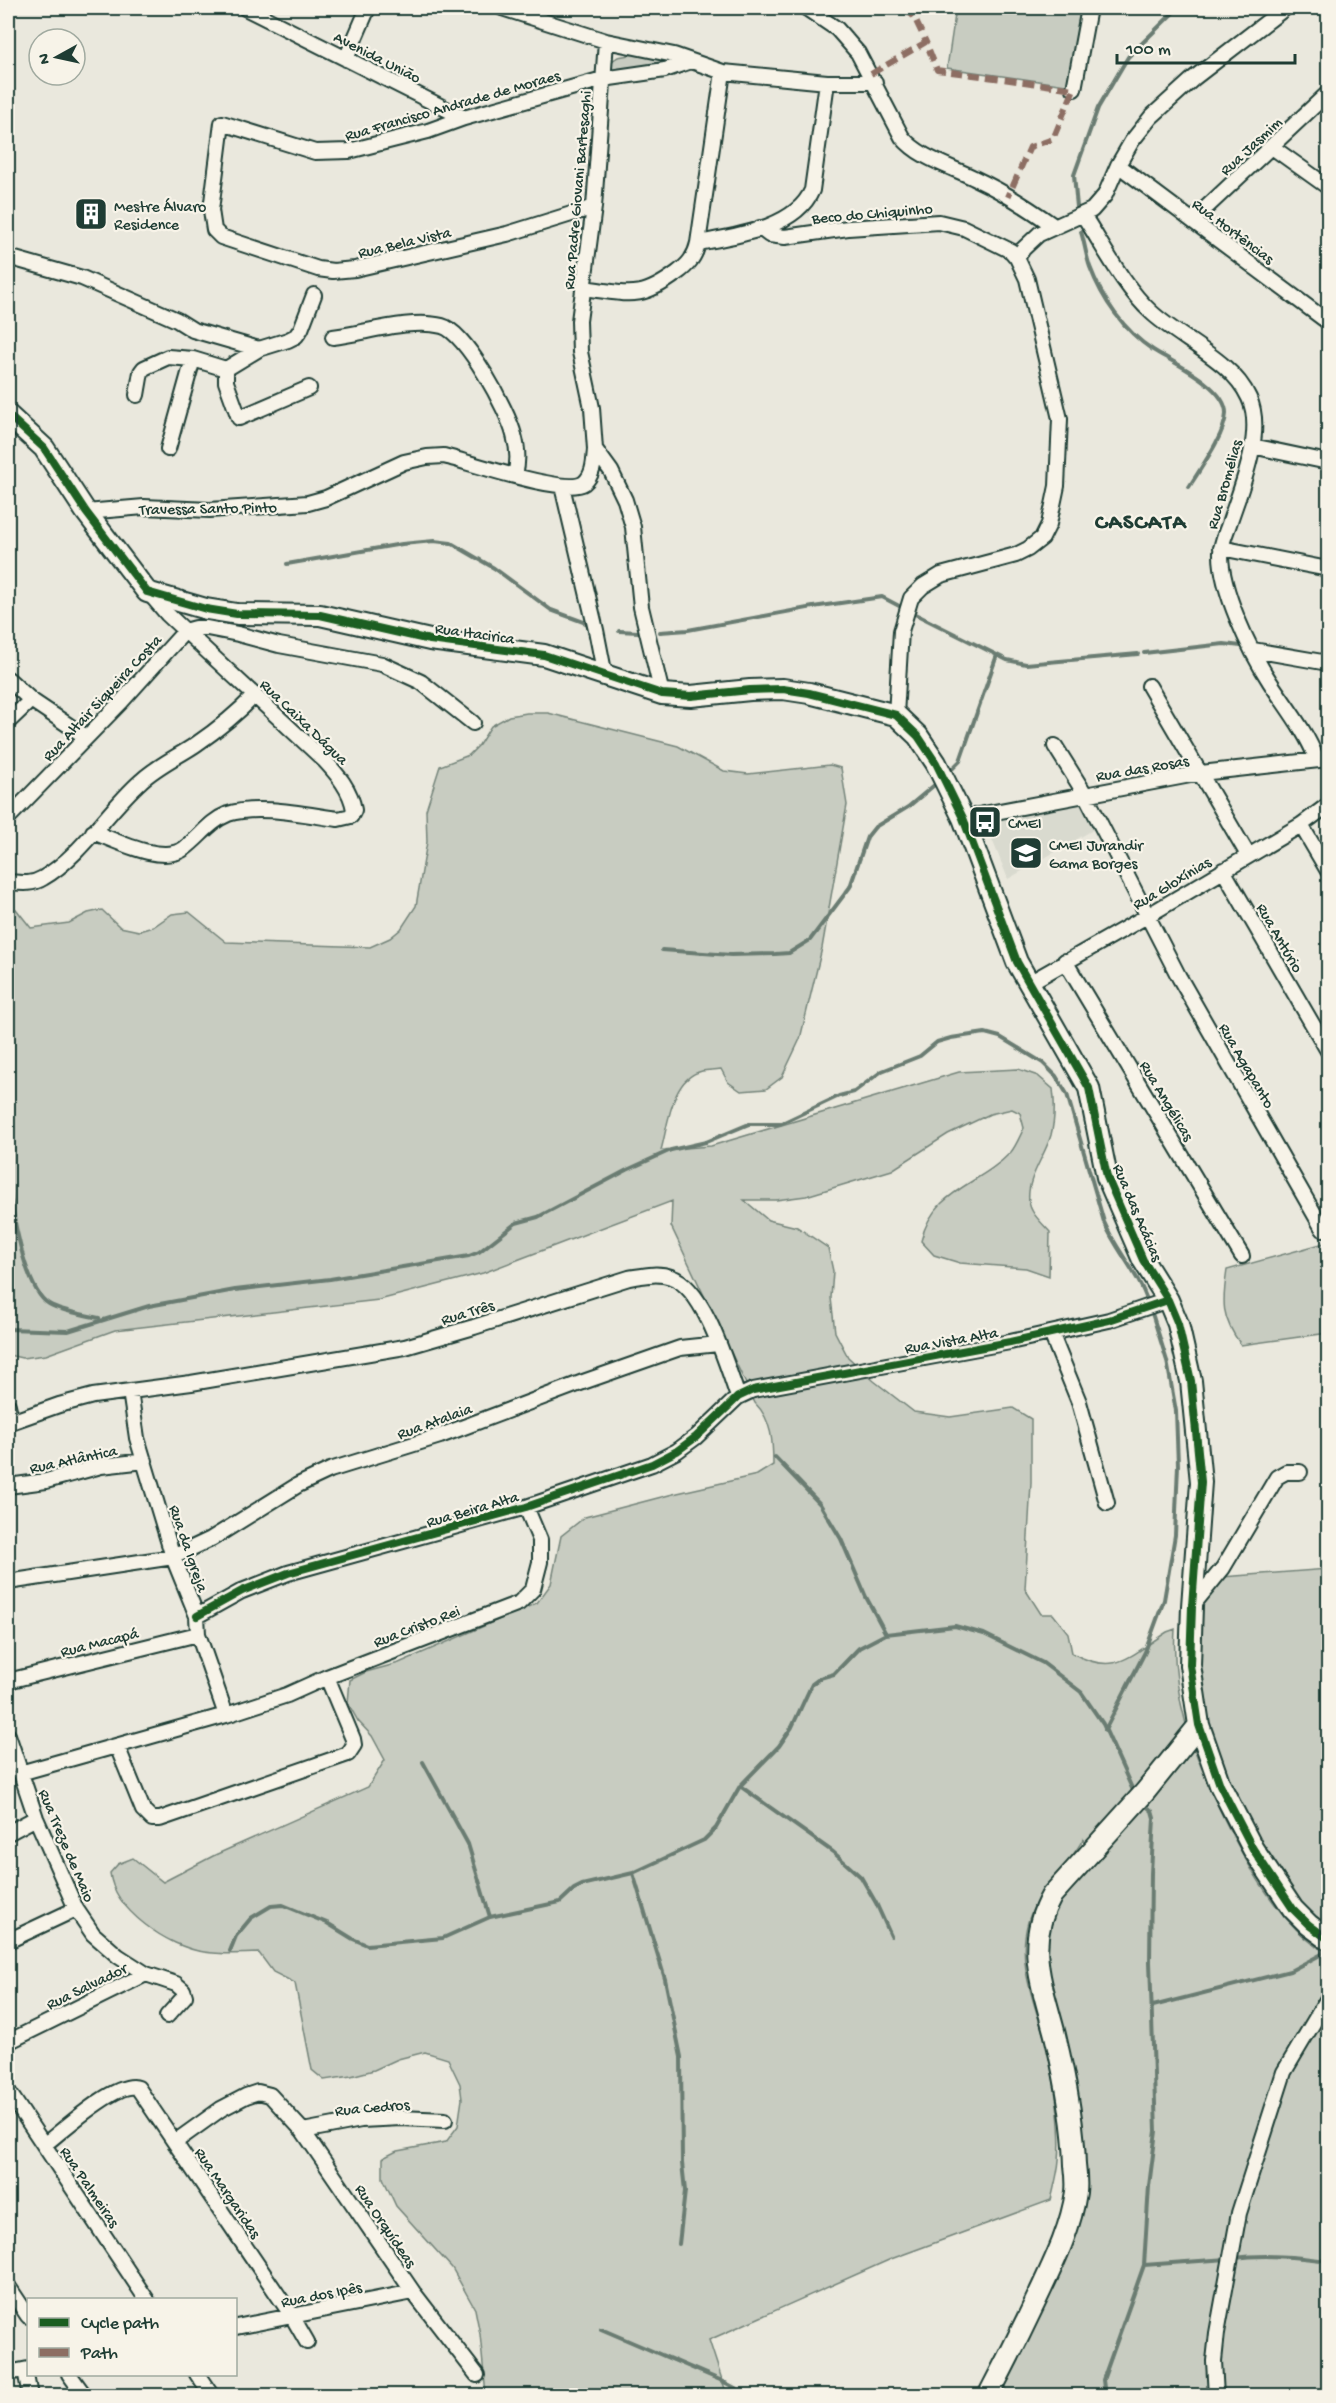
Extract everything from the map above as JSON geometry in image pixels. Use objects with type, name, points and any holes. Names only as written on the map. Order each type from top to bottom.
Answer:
[{"type":"street","name":"Avenida União","points":[[245,8],[464,118]]},
{"type":"street","points":[[346,59],[368,8]]},
{"type":"street","points":[[502,8],[606,40],[691,61],[723,72],[828,82],[875,82]]},
{"type":"street","points":[[806,8],[837,29],[858,53],[902,137],[908,144],[1000,192],[1054,226]]},
{"type":"street","points":[[1074,90],[1089,8]]},
{"type":"street","points":[[896,715],[901,631],[910,597],[941,575],[1016,555],[1028,549],[1042,538],[1049,524],[1057,486],[1060,419],[1027,279],[1017,258],[1029,243],[1054,226],[1083,215],[1099,204],[1132,141],[1151,117],[1194,78],[1285,8]]},
{"type":"street","name":"Rua Padre Giovani Bartesaghi","points":[[595,449],[592,408],[583,370],[579,321],[594,207],[606,40]]},
{"type":"street","name":"Rua Francisco Andrade de Moraes","points":[[221,237],[214,230],[211,210],[222,123],[315,152],[349,151],[428,131],[464,118],[603,78],[665,70],[691,61]]},
{"type":"street","points":[[584,288],[636,294],[647,292],[657,288],[685,267],[696,253],[723,72]]},
{"type":"street","points":[[698,243],[760,228],[787,217],[807,201],[812,190],[828,82]]},
{"type":"street","name":"Rua Jasmim","points":[[1193,220],[1329,93]]},
{"type":"street","points":[[1272,147],[1329,188]]},
{"type":"street","name":"Rua Hortências","points":[[1118,165],[1329,322]]},
{"type":"street","name":"Rua Bela Vista","points":[[221,237],[286,259],[333,271],[355,269],[507,234],[594,207]]},
{"type":"street","name":"Rua Bromélias","points":[[1083,215],[1143,304],[1237,378],[1245,389],[1254,412],[1255,425],[1252,446],[1221,548],[1223,578],[1253,650],[1269,680],[1323,760]]},
{"type":"street","name":"Beco do Chiquinho","points":[[760,228],[770,235],[785,237],[848,228],[939,222],[964,228],[1011,251],[1017,258]]},
{"type":"street","points":[[8,257],[82,278],[177,320],[193,330],[259,350]]},
{"type":"street","points":[[137,395],[141,372],[149,364],[168,357],[193,359],[226,369],[259,350],[296,336],[314,295]]},
{"type":"street","points":[[333,337],[406,325],[445,327],[454,333],[470,351],[507,414],[519,459],[515,475]]},
{"type":"street","points":[[168,449],[193,359]]},
{"type":"street","points":[[226,369],[226,382],[239,418],[309,388]]},
{"type":"street","points":[[8,415],[44,448],[86,512],[147,592]]},
{"type":"street","points":[[1252,446],[1329,462]]},
{"type":"street","points":[[595,449],[611,471],[626,500],[633,526],[641,608],[662,694]]},
{"type":"street","name":"Travessa Santo Pinto","points":[[86,512],[144,507],[210,510],[308,503],[326,498],[404,462],[444,456],[547,485],[578,486],[590,477],[595,449]]},
{"type":"street","points":[[562,486],[605,676]]},
{"type":"street","points":[[1221,548],[1329,569]]},
{"type":"street","name":"Rua Itacirica","points":[[147,592],[206,609],[237,614],[320,615],[430,640],[544,656],[662,694],[691,696],[783,689],[809,693],[896,715]]},
{"type":"street","name":"Rua Caixa Dágua","points":[[93,832],[149,852],[172,854],[184,849],[213,822],[229,814],[253,810],[338,819],[351,816],[354,810],[353,802],[337,774],[190,630],[147,592]]},
{"type":"street","points":[[190,630],[238,634],[279,645],[382,663],[421,682],[473,723]]},
{"type":"street","name":"Rua Altair Siqueira Costa","points":[[8,818],[190,630]]},
{"type":"street","points":[[1253,650],[1329,663]]},
{"type":"street","points":[[8,679],[31,700],[86,737]]},
{"type":"street","points":[[1149,686],[1248,855]]},
{"type":"street","points":[[8,882],[23,884],[41,880],[57,869],[93,832],[113,807],[142,780],[219,728],[255,695]]},
{"type":"street","points":[[8,722],[31,700]]},
{"type":"street","name":"Rua das Acácias","points":[[896,715],[918,736],[936,763],[963,818],[1007,937],[1029,983],[1089,1088],[1107,1177],[1143,1260],[1168,1300],[1178,1324],[1186,1354],[1202,1482],[1192,1606],[1190,1665],[1199,1725],[1220,1785],[1253,1849],[1293,1909],[1309,1925],[1329,1939]]},
{"type":"street","name":"Rua Agapanto","points":[[1055,746],[1085,794],[1179,977],[1323,1229]]},
{"type":"street","name":"Rua das Rosas","points":[[963,818],[1201,773],[1323,760]]},
{"type":"street","name":"Rua Gloxínias","points":[[1029,983],[1301,825],[1329,805]]},
{"type":"street","points":[[1301,825],[1329,871]]},
{"type":"street","name":"Rua Antúrio","points":[[1223,870],[1329,1052]]},
{"type":"street","name":"Rua Angélicas","points":[[1065,961],[1242,1256]]},
{"type":"street","name":"Rua Três","points":[[10,1423],[59,1405],[93,1396],[405,1347],[629,1278],[649,1275],[674,1277],[684,1285],[701,1306],[738,1397]]},
{"type":"street","name":"Rua Vista Alta","points":[[738,1397],[753,1390],[1109,1320],[1168,1300]]},
{"type":"street","points":[[1051,1333],[1079,1402],[1107,1503]]},
{"type":"street","name":"Rua Atalaia","points":[[8,1582],[173,1557],[211,1539],[298,1485],[330,1470],[440,1436],[680,1348],[718,1344]]},
{"type":"street","name":"Rua da Igreja","points":[[130,1390],[137,1438],[173,1557],[197,1616],[198,1634],[225,1715]]},
{"type":"street","name":"Rua Beira Alta","points":[[197,1616],[242,1591],[288,1573],[526,1507],[652,1464],[677,1451],[696,1437],[738,1397]]},
{"type":"street","points":[[8,1405],[10,1423]]},
{"type":"street","name":"Rua Atlântica","points":[[8,1486],[46,1481],[82,1470],[145,1461]]},
{"type":"street","points":[[1192,1606],[1223,1568],[1277,1477],[1286,1472],[1300,1472]]},
{"type":"street","name":"Rua Cristo Rei","points":[[20,1773],[225,1715],[287,1695],[327,1677],[519,1603],[533,1589],[540,1562],[540,1540],[526,1507]]},
{"type":"street","name":"Rua Macapá","points":[[8,1681],[198,1634]]},
{"type":"street","points":[[117,1746],[143,1810],[152,1819],[160,1819],[348,1754],[354,1745],[353,1739],[327,1677]]},
{"type":"street","points":[[988,2396],[1050,2270],[1068,2227],[1076,2190],[1071,2117],[1055,2036],[1040,1983],[1036,1951],[1038,1925],[1042,1912],[1052,1895],[1144,1792],[1199,1725]]},
{"type":"street","name":"Rua Treze de Maio","points":[[8,1735],[36,1818],[76,1909],[93,1934],[104,1945],[146,1974],[172,1982],[183,1990],[185,1996],[167,2016]]},
{"type":"street","points":[[8,1833],[36,1818]]},
{"type":"street","points":[[8,1941],[76,1909]]},
{"type":"street","name":"Rua Salvador","points":[[8,2042],[146,1974]]},
{"type":"street","points":[[1216,2396],[1214,2361],[1216,2333],[1239,2213],[1284,2072],[1329,1998]]},
{"type":"street","name":"Rua Margaridas","points":[[44,2145],[109,2096],[128,2086],[138,2088],[292,2316],[307,2342]]},
{"type":"street","name":"Rua Orquídeas","points":[[175,2142],[221,2109],[246,2096],[258,2092],[270,2095],[303,2131],[413,2292],[477,2375]]},
{"type":"street","name":"Rua Palmeiras","points":[[9,2095],[146,2298]]},
{"type":"street","name":"Rua Cedros","points":[[303,2131],[362,2120],[401,2118],[445,2120]]},
{"type":"street","points":[[8,2286],[27,2314]]},
{"type":"street","name":"Rua dos Ipês","points":[[237,2327],[413,2292]]},
{"type":"street","points":[[8,2373],[27,2369]]},
{"type":"street","points":[[28,2376],[30,2396]]},
{"type":"street","points":[[70,2376],[85,2396]]},
{"type":"street","points":[[199,2376],[212,2396]]},
{"type":"shaded area","points":[[956,8],[1084,8],[1073,86],[947,68]]},
{"type":"shaded area","points":[[640,53],[669,59],[671,65],[611,72],[609,63],[618,57]]},
{"type":"shaded area","points":[[548,713],[678,746],[724,771],[748,774],[830,765],[841,768],[847,805],[822,948],[800,1039],[782,1077],[766,1089],[741,1091],[728,1082],[721,1069],[702,1071],[692,1075],[677,1093],[672,1104],[661,1150],[711,1146],[959,1072],[1018,1069],[1038,1076],[1053,1089],[1054,1112],[1051,1135],[1033,1176],[1029,1193],[1032,1210],[1050,1232],[1049,1276],[1026,1268],[960,1263],[934,1255],[921,1241],[927,1224],[946,1199],[985,1173],[1013,1150],[1024,1128],[1020,1113],[1012,1109],[990,1114],[948,1134],[892,1170],[806,1196],[776,1200],[744,1200],[768,1220],[797,1227],[828,1248],[833,1271],[831,1298],[835,1332],[848,1357],[914,1412],[950,1417],[1013,1408],[1031,1419],[1031,1483],[1025,1589],[1041,1614],[1053,1614],[1068,1633],[1072,1653],[1087,1660],[1111,1663],[1132,1656],[1175,1629],[1177,1677],[1186,1724],[1223,1817],[1261,1885],[1283,1914],[1305,1937],[1328,1953],[1328,2395],[997,2395],[1077,2222],[1052,1992],[1044,1944],[1050,1915],[1090,1858],[1083,1839],[1032,1910],[1025,1939],[1026,1973],[1049,2055],[1060,2135],[1057,2175],[1051,2200],[891,2259],[709,2340],[727,2395],[486,2395],[475,2309],[452,2268],[396,2206],[383,2178],[383,2158],[397,2151],[446,2142],[458,2126],[462,2099],[460,2084],[448,2059],[425,2052],[398,2059],[374,2070],[324,2080],[312,2070],[295,1983],[273,1972],[259,1953],[211,1953],[190,1949],[159,1935],[132,1913],[114,1887],[110,1873],[118,1864],[133,1858],[163,1882],[215,1855],[368,1787],[385,1760],[372,1736],[358,1721],[348,1703],[350,1680],[366,1672],[399,1663],[537,1603],[551,1584],[561,1536],[585,1517],[757,1475],[773,1465],[772,1440],[768,1424],[755,1403],[671,1226],[672,1201],[483,1273],[379,1300],[115,1330],[46,1355],[22,1358],[8,1355],[8,906],[16,909],[31,928],[69,923],[88,913],[102,910],[120,927],[139,931],[153,927],[172,914],[189,912],[226,942],[370,947],[390,938],[401,929],[416,906],[427,842],[426,810],[440,766],[469,755],[479,745],[491,726],[509,716]]},
{"type":"shaded area","name":"CMEI Jurandir Gama Borges","points":[[1088,803],[1098,827],[1008,879],[983,817]]},
{"type":"shaded area","points":[[1328,1242],[1328,1333],[1241,1345],[1226,1318],[1224,1292],[1227,1270]]},
{"type":"shaded area","points":[[1328,1569],[1328,1933],[1288,1892],[1238,1808],[1203,1718],[1195,1610],[1222,1577]]},
{"type":"waterway","points":[[1077,207],[1074,175],[1098,108],[1128,57],[1178,8]]},
{"type":"waterway","points":[[1081,232],[1095,279],[1123,324],[1153,350],[1197,376],[1218,394],[1224,404],[1226,414],[1221,432],[1189,487]]},
{"type":"waterway","points":[[287,564],[402,544],[434,541],[451,543],[494,568],[551,610],[589,624]]},
{"type":"waterway","points":[[660,632],[688,630],[882,597],[903,608]]},
{"type":"waterway","points":[[911,612],[1007,660],[1026,664],[1138,654]]},
{"type":"waterway","points":[[619,631],[638,632]]},
{"type":"waterway","points":[[1144,653],[1224,644],[1241,646]]},
{"type":"waterway","points":[[950,771],[960,761],[997,655]]},
{"type":"waterway","points":[[662,950],[731,955],[789,953],[810,940],[850,887],[867,837],[875,827],[908,807],[938,782]]},
{"type":"waterway","points":[[8,1329],[68,1331],[149,1306],[235,1290],[330,1279],[469,1256],[479,1252],[516,1223],[538,1217],[627,1170],[671,1150],[706,1142],[749,1124],[780,1124],[839,1096],[854,1092],[882,1071],[920,1056],[937,1042],[985,1033],[1000,1037],[1043,1063],[1056,1076],[1067,1094],[1104,1222],[1139,1282],[1148,1303]]},
{"type":"waterway","points":[[8,1177],[20,1246],[32,1282],[40,1296],[49,1304],[60,1309],[99,1318]]},
{"type":"waterway","points":[[1105,1730],[1145,1652],[1164,1600],[1175,1535],[1178,1465],[1176,1411],[1167,1361],[1151,1310]]},
{"type":"waterway","points":[[775,1457],[820,1504],[841,1539],[866,1597],[886,1634]]},
{"type":"waterway","points":[[230,1951],[236,1936],[251,1918],[271,1906],[283,1905],[327,1923],[367,1945],[443,1938],[490,1917],[560,1902],[582,1885],[633,1873],[704,1840],[716,1828],[740,1786],[779,1746],[792,1727],[812,1684],[820,1678],[834,1674],[859,1648],[886,1634],[955,1626],[984,1634],[1043,1663],[1081,1692],[1103,1724],[1135,1795]]},
{"type":"waterway","points":[[423,1762],[468,1844],[490,1917]]},
{"type":"waterway","points":[[740,1786],[833,1852],[861,1877],[891,1936]]},
{"type":"waterway","points":[[1105,2396],[1103,2380],[1144,2265],[1149,2186],[1156,2131],[1150,1962],[1154,1818],[1152,1811],[1143,1803]]},
{"type":"waterway","points":[[633,1873],[665,1979],[681,2057],[682,2163],[685,2191],[679,2244]]},
{"type":"waterway","points":[[1153,2006],[1290,1971],[1322,1954],[1328,1945]]},
{"type":"waterway","points":[[1234,2258],[1281,2256],[1328,2261]]},
{"type":"waterway","points":[[1144,2265],[1227,2259]]},
{"type":"waterway","points":[[601,2329],[720,2380],[737,2389],[743,2396]]},
{"type":"marked path","points":[[905,8],[914,17],[926,42]]},
{"type":"marked path","points":[[871,74],[926,42],[937,70],[1074,89],[1053,139],[1030,147],[1008,197]]},
{"type":"cycle path","points":[[8,415],[44,448],[86,512],[147,592],[206,609],[237,614],[320,615],[430,640],[544,655],[662,694],[691,696],[783,689],[809,693],[896,715],[918,736],[936,763],[963,818],[1017,962],[1089,1088],[1107,1177],[1143,1260],[1168,1300],[1178,1324],[1191,1381],[1201,1482],[1190,1665],[1199,1725],[1220,1785],[1253,1849],[1293,1909],[1328,1939]]},
{"type":"cycle path","points":[[197,1616],[242,1591],[288,1573],[526,1507],[652,1464],[677,1451],[696,1437],[738,1397],[753,1390],[1010,1342],[1109,1320],[1168,1300]]},
{"type":"place","name":"Mestre Álvaro Residence","points":[[91,214]]},
{"type":"place","name":"CMEI","points":[[985,822]]},
{"type":"place","name":"CMEI Jurandir Gama Borges","points":[[1026,853]]},
{"type":"district","name":"CASCATA","points":[[1141,520]]}]
